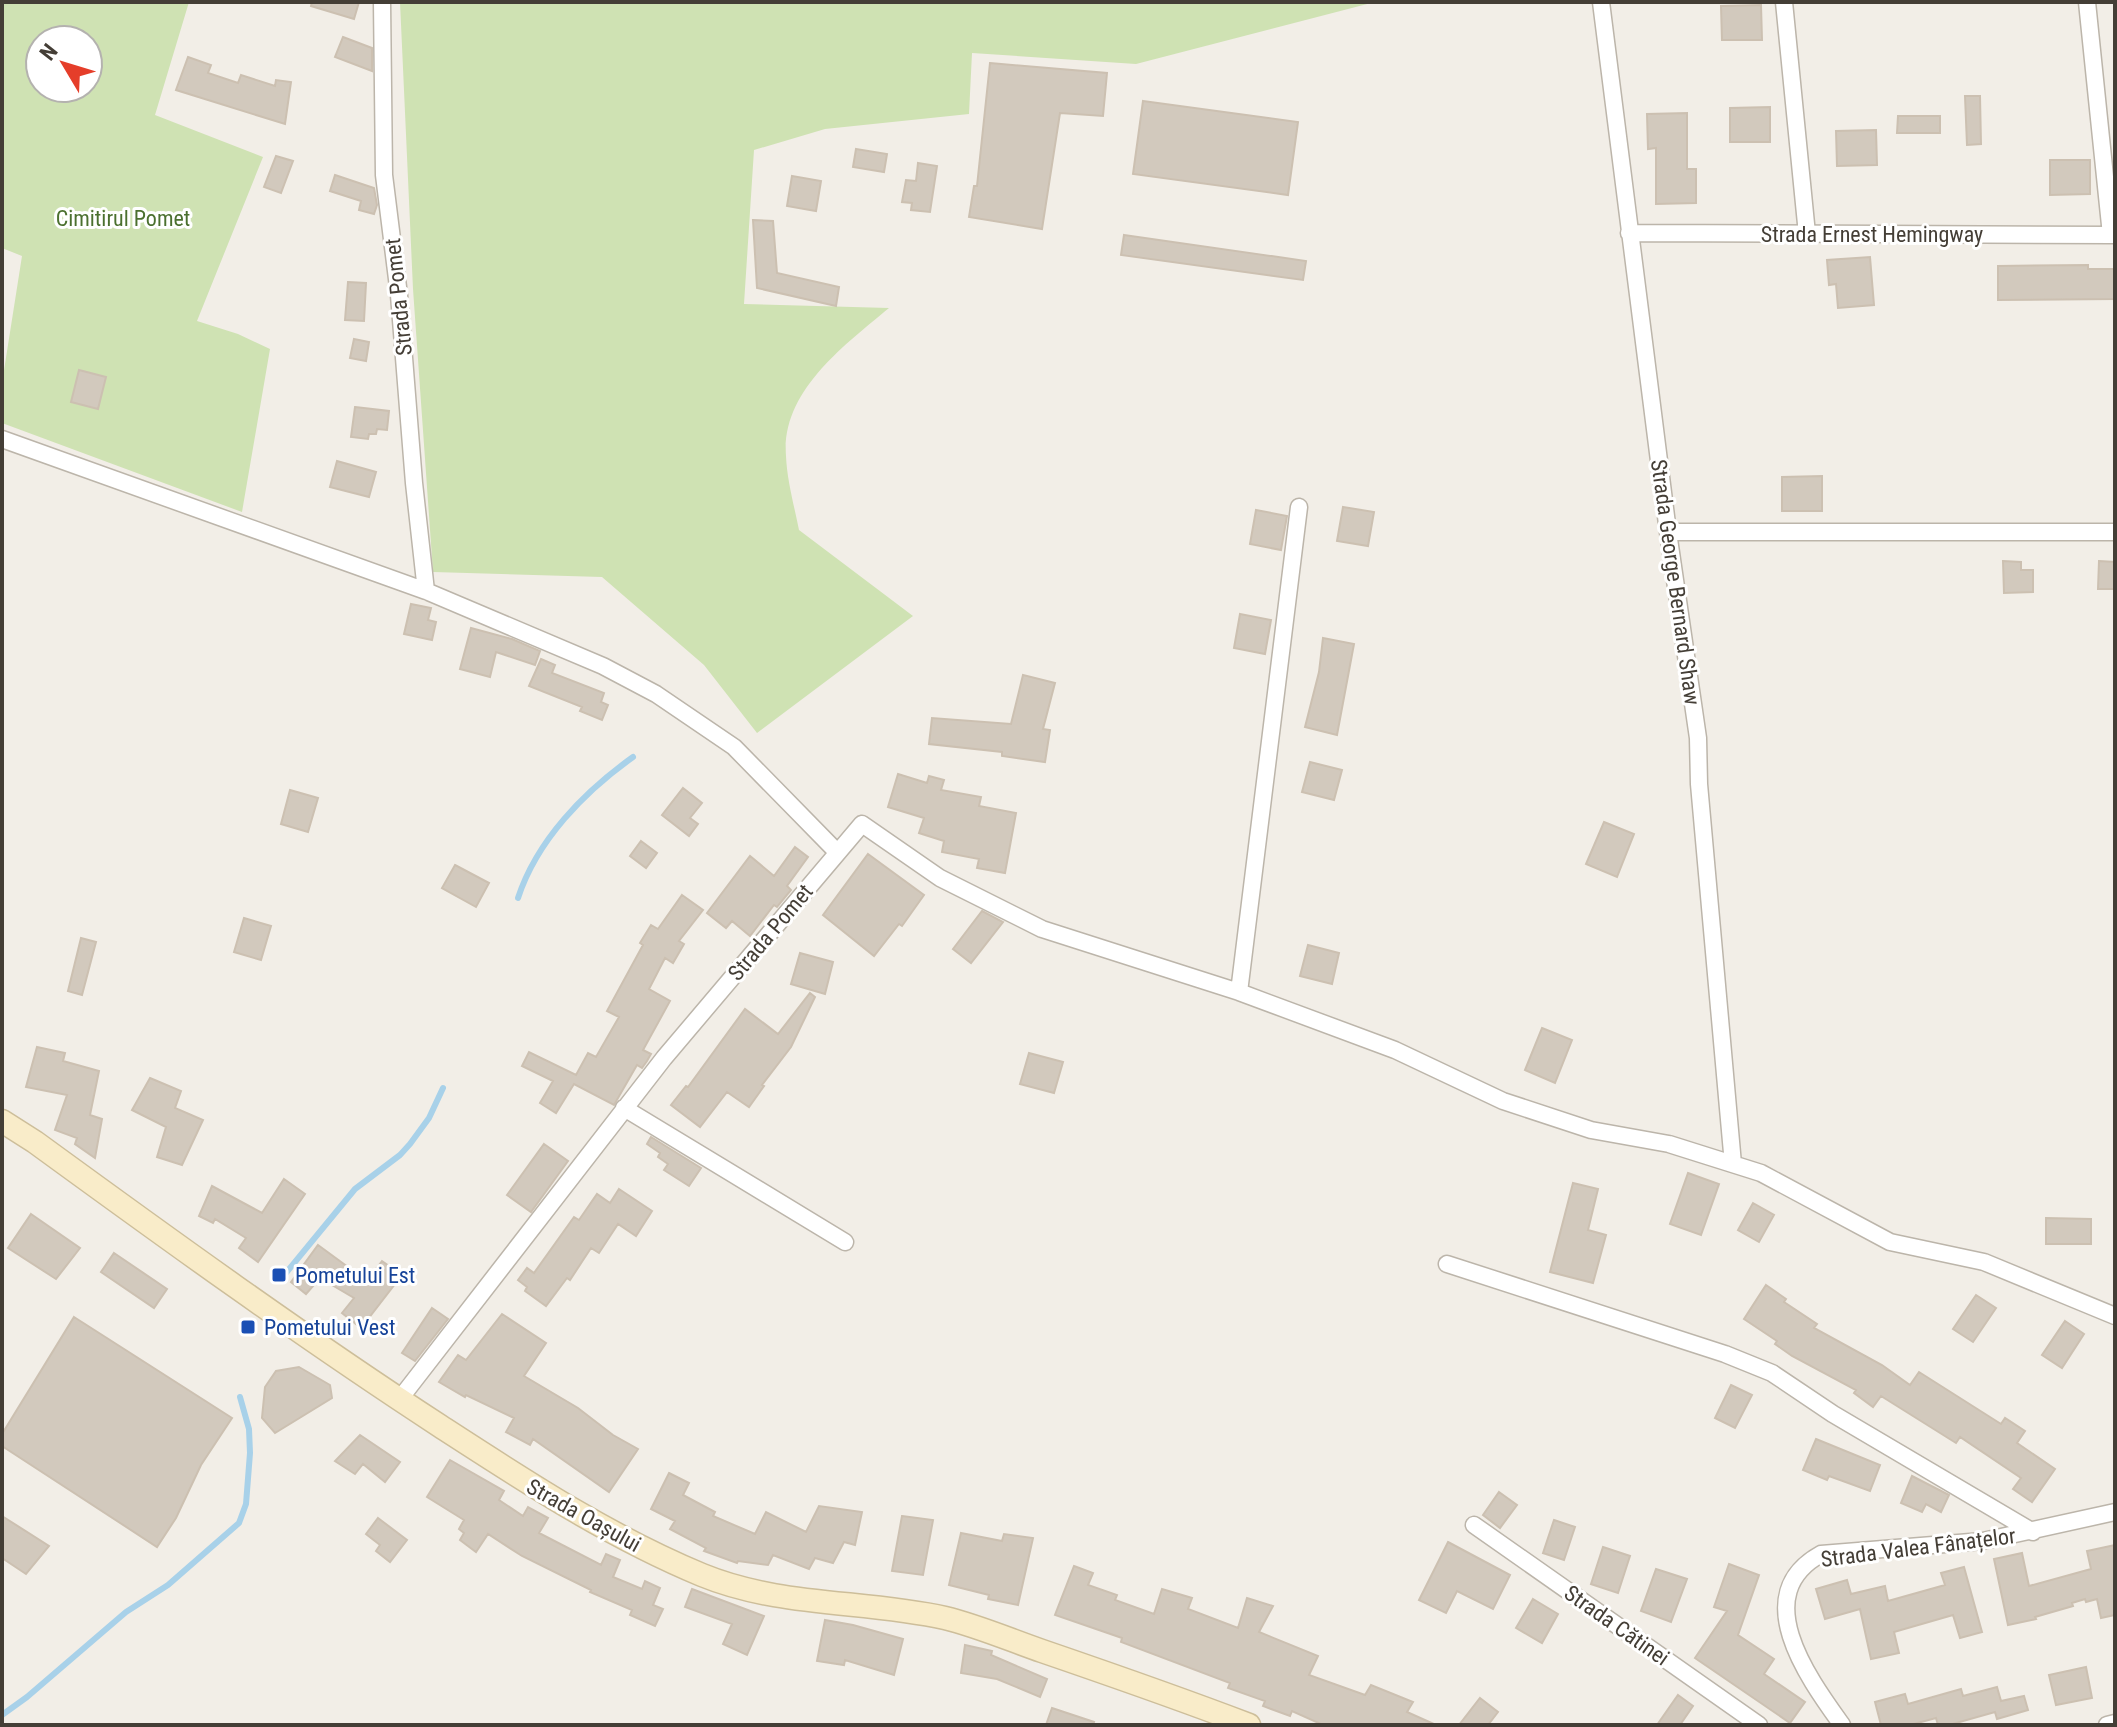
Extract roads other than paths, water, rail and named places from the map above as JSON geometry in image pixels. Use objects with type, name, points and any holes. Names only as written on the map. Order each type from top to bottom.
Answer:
[{"type":"main road","name":"Strada Oașului","points":[[2,1121],[399,1400],[524,1482],[634,1545],[705,1576],[758,1593],[846,1605],[891,1607],[949,1619],[1249,1725]]},
{"type":"street","name":"Strada Pomet","points":[[382,2],[384,175],[399,295],[426,591]]},
{"type":"street","name":"Strada George Bernard Shaw","points":[[1601,2],[1668,532],[1698,738],[1699,784],[1733,1164]]},
{"type":"street","points":[[1784,2],[1807,234]]},
{"type":"street","points":[[2087,2],[2113,235]]},
{"type":"street","name":"Strada Ernest Hemingway","points":[[1629,233],[2113,235]]},
{"type":"street","points":[[2,439],[426,591],[603,666],[666,700],[734,747],[837,852]]},
{"type":"street","points":[[1299,507],[1239,992],[1395,1050],[1503,1101],[1591,1130],[1669,1144],[1761,1173],[1890,1242],[1984,1262],[2115,1316]]},
{"type":"street","points":[[1668,532],[2115,532]]},
{"type":"street","name":"Strada Pomet","points":[[399,1400],[624,1108],[862,824],[940,878],[1042,929],[1239,992]]},
{"type":"street","points":[[624,1108],[845,1242]]},
{"type":"street","points":[[1447,1264],[1725,1354],[1772,1373],[1833,1414],[2033,1532]]},
{"type":"street","name":"Strada Valea Fânațelor","points":[[1842,1725],[1808,1678],[1793,1648],[1786,1609],[1792,1582],[1802,1567],[1821,1554],[1983,1541],[2115,1512]]},
{"type":"street","name":"Strada Cătinei","points":[[1474,1525],[1759,1725]]},
{"type":"street","points":[[2107,1725],[2115,1723]]},
{"type":"waterway","points":[[518,898],[537,856],[564,819],[597,786],[633,757]]},
{"type":"waterway","points":[[281,1279],[355,1189],[410,1144],[429,1118],[443,1088]]},
{"type":"waterway","points":[[2,1715],[126,1612],[168,1585],[239,1523],[246,1504],[250,1453],[249,1429],[240,1397]]},
{"type":"place","name":"Pometului Est","points":[[279,1275]]},
{"type":"place","name":"Pometului Vest","points":[[248,1327]]},
{"type":"park label","name":"Cimitirul Pomet","points":[[123,218]]}]
